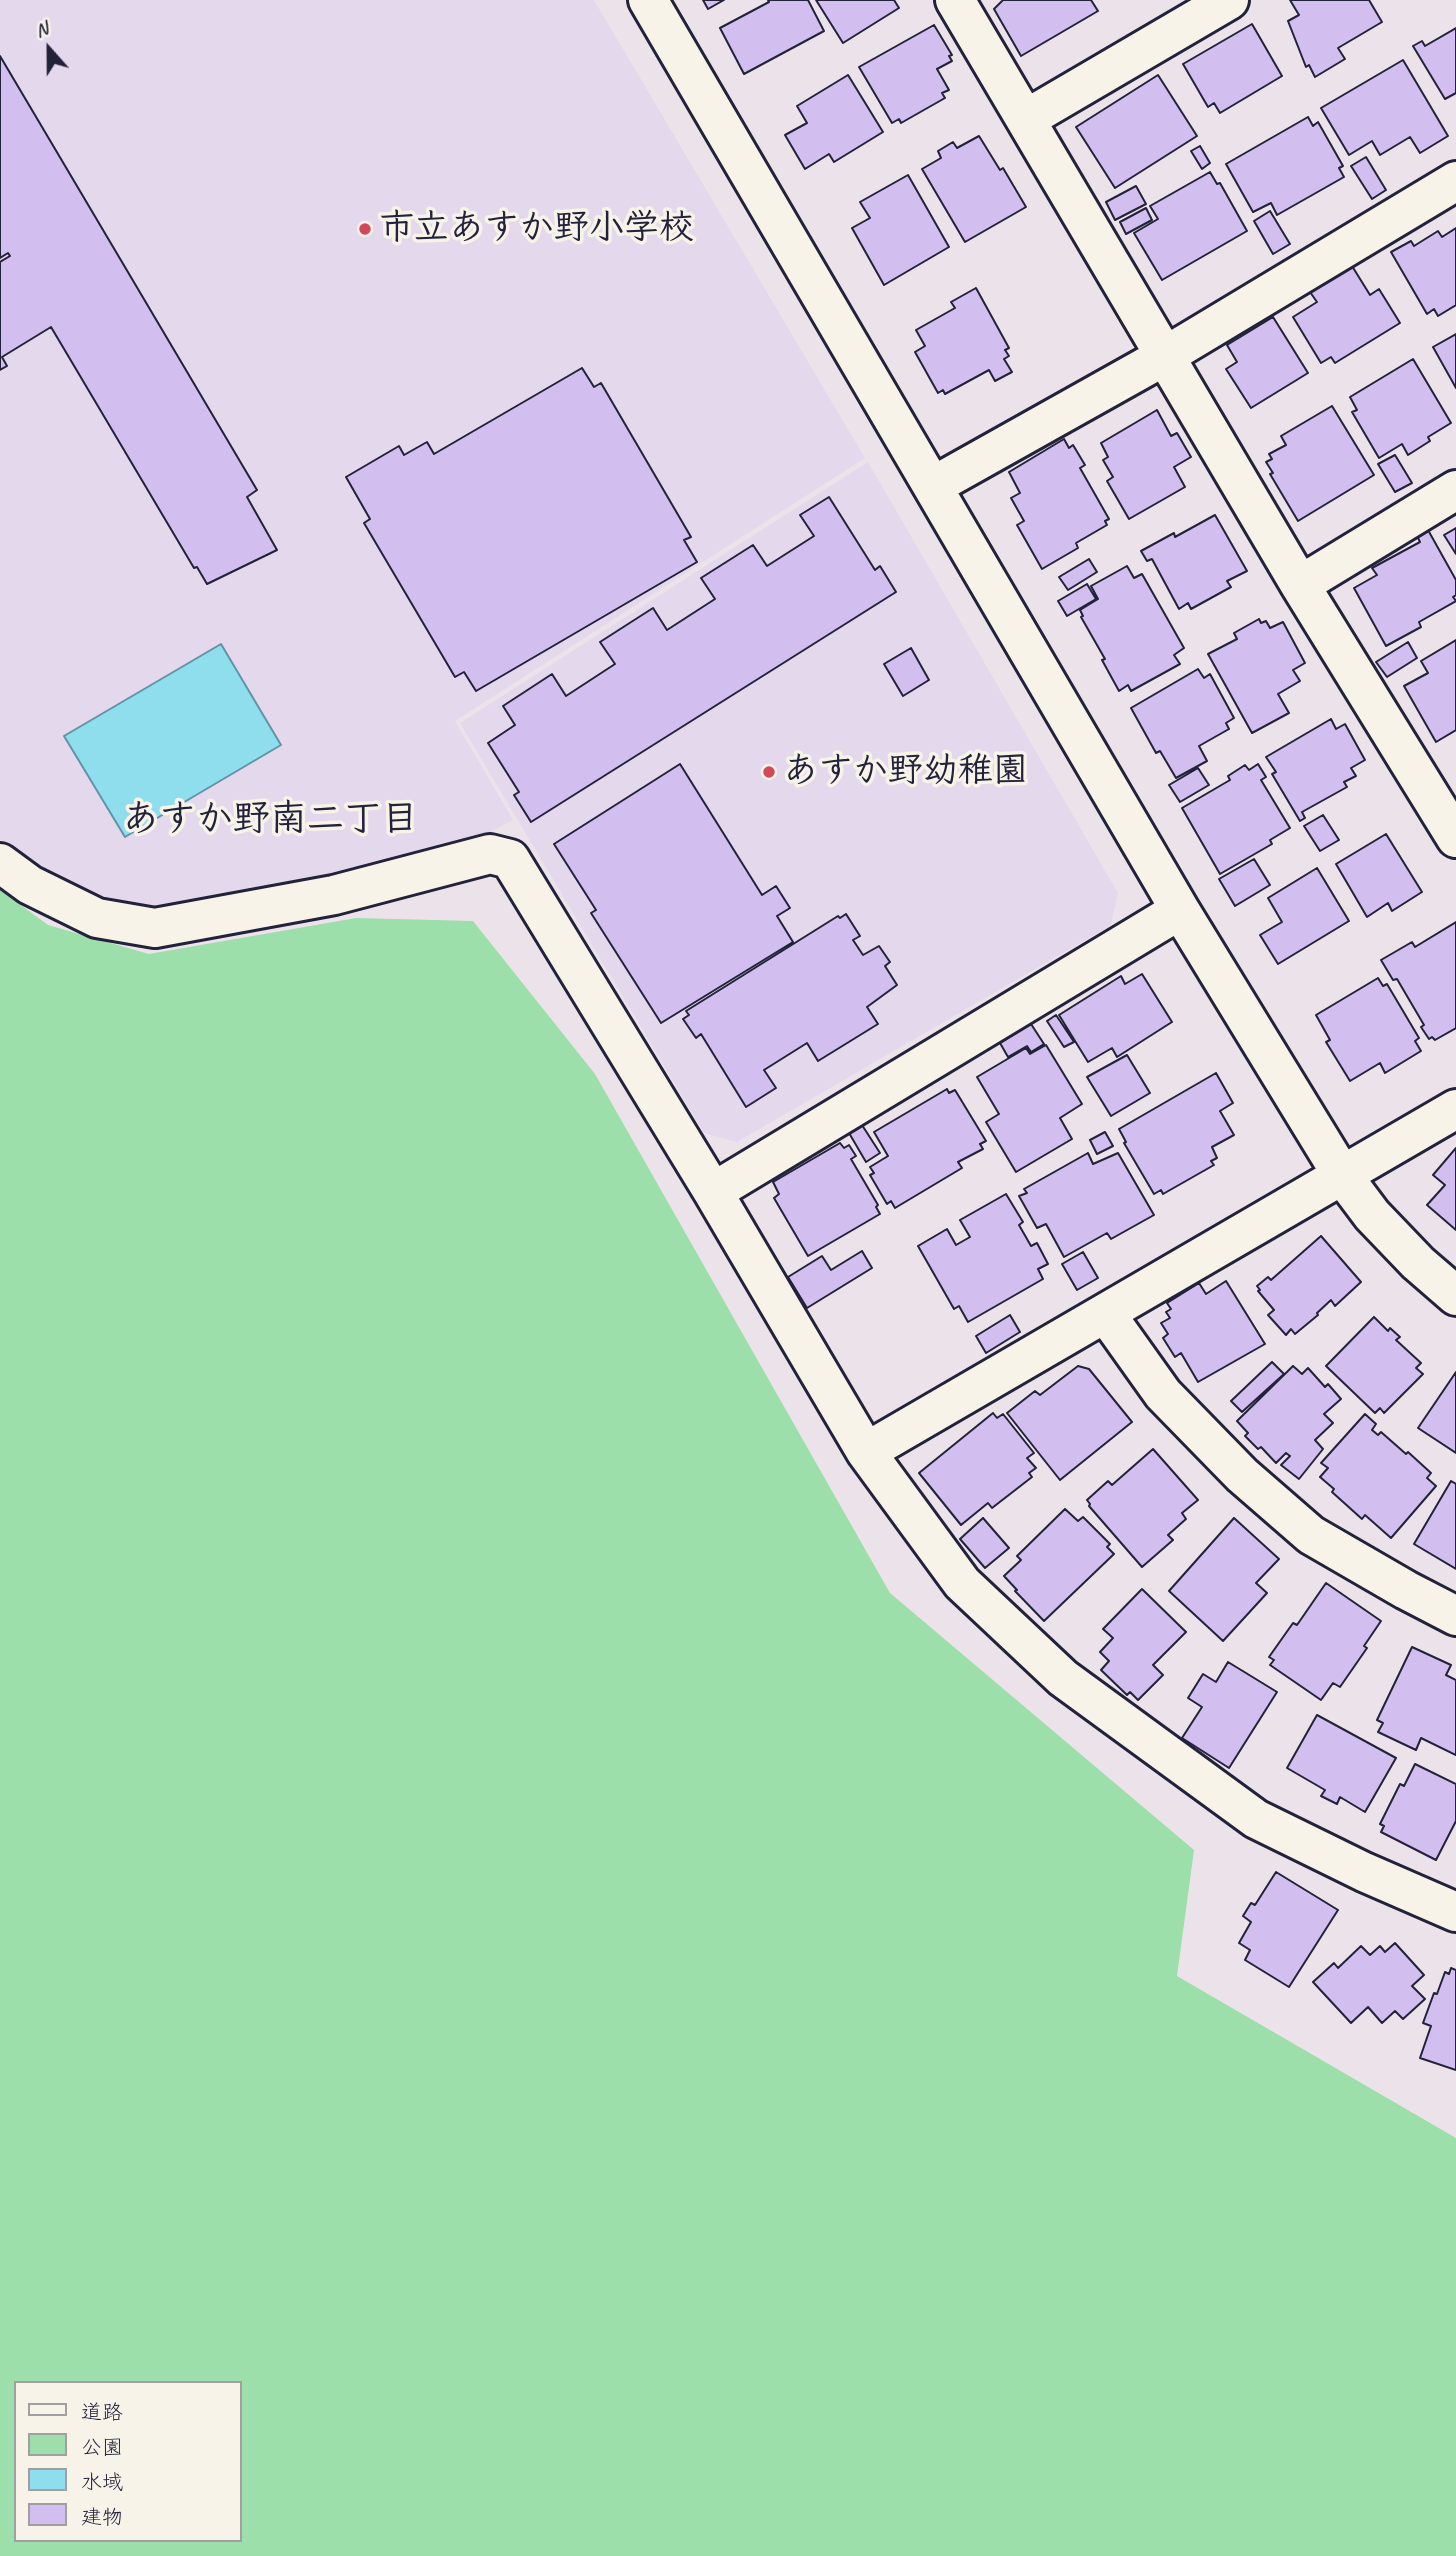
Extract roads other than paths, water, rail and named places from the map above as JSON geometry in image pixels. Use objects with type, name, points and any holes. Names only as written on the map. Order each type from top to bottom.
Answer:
[{"type":"street","points":[[648,0],[1180,910],[1342,1175],[1372,1215],[1418,1263],[1456,1296]]},
{"type":"street","points":[[955,0],[1300,584],[1450,816]]},
{"type":"street","points":[[1026,120],[1230,0]]},
{"type":"street","points":[[933,486],[1165,356],[1456,181]]},
{"type":"street","points":[[1300,584],[1456,490]]},
{"type":"street","points":[[0,863],[30,885],[97,918],[155,928],[334,895],[490,854],[510,859],[713,1192],[866,1452],[962,1583],[1063,1678],[1256,1819],[1364,1872],[1456,1912]]},
{"type":"street","points":[[713,1192],[1180,910]]},
{"type":"street","points":[[866,1452],[1456,1109]]},
{"type":"street","points":[[1106,1314],[1163,1394],[1242,1475],[1311,1535],[1456,1616]]},
{"type":"water","points":[[221,644],[281,745],[125,837],[64,736]]},
{"type":"place","name":"市立あすか野小学校","points":[[365,229]]},
{"type":"place","name":"あすか野幼稚園","points":[[769,772]]},
{"type":"district","name":"あすか野南二丁目","points":[[270,820]]}]
